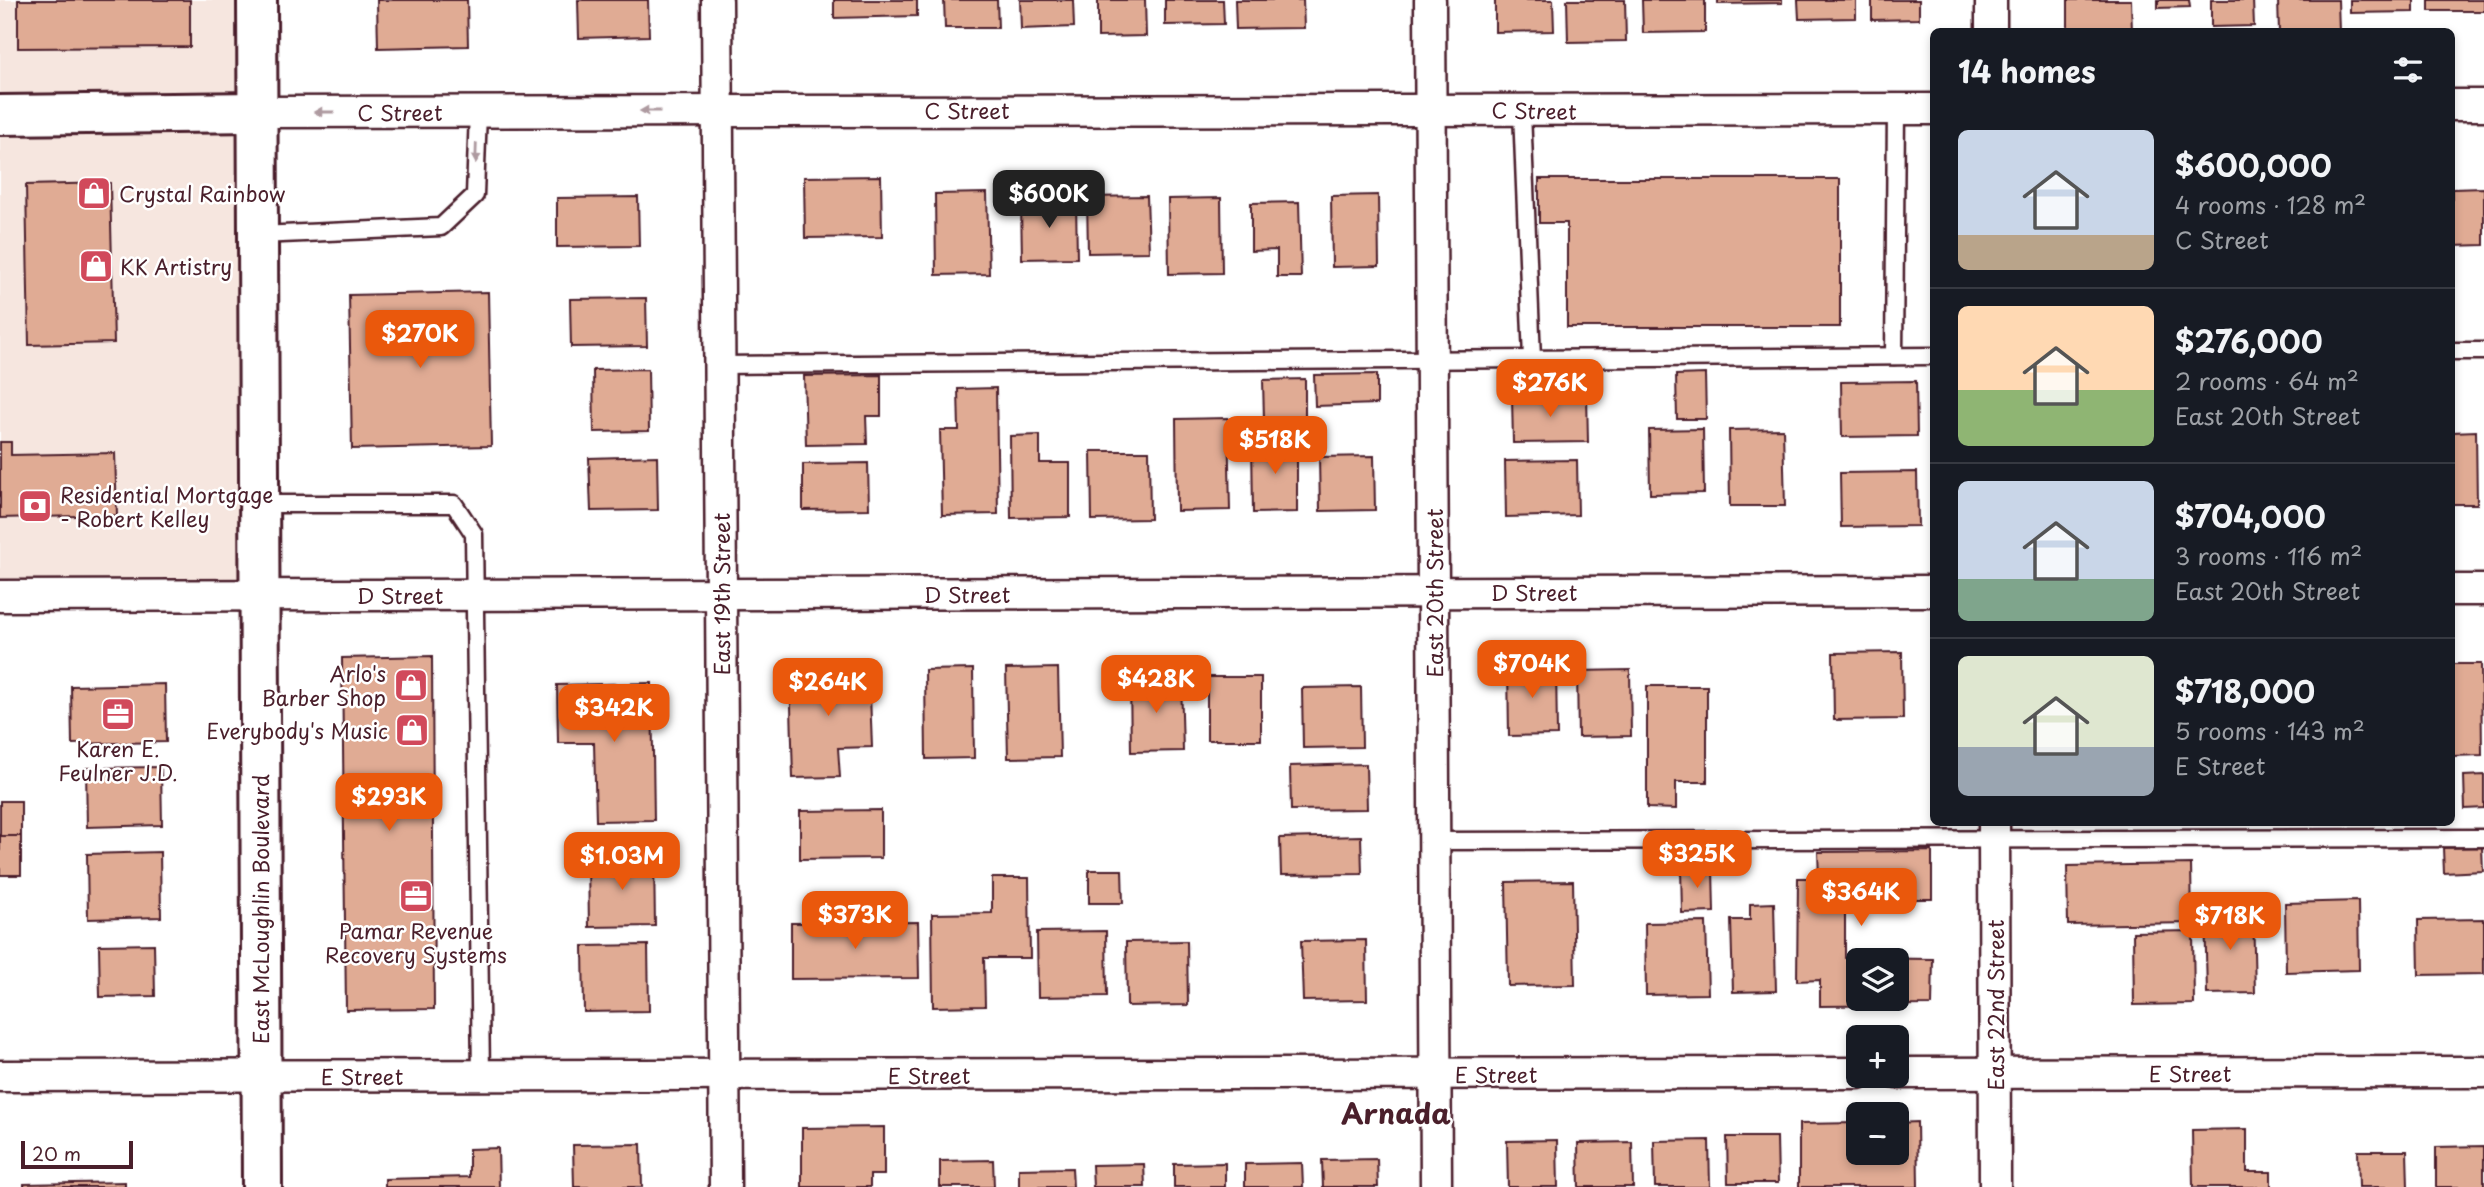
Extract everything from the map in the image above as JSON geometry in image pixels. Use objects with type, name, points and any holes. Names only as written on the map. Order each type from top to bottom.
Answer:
[{"type":"street","name":"East McLoughlin Boulevard","points":[[257,0],[262,1187]]},
{"type":"street","name":"East 19th Street","points":[[717,0],[725,1187]]},
{"type":"street","name":"East 20th Street","points":[[1430,0],[1436,1187]]},
{"type":"street","points":[[1991,0],[1991,28]]},
{"type":"street","points":[[2455,105],[2484,105]]},
{"type":"street","name":"C Street","points":[[0,115],[258,112],[1431,109],[1522,112],[1930,109]]},
{"type":"street","points":[[2455,590],[2484,590]]},
{"type":"street","name":"D Street","points":[[0,596],[1930,591]]},
{"type":"street","name":"East 22nd Street","points":[[1994,831],[1996,1187]]},
{"type":"street","name":"E Street","points":[[1909,1073],[2484,1072]]},
{"type":"street","name":"E Street","points":[[0,1076],[1846,1073]]},
{"type":"lane","points":[[1894,356],[1896,110]]},
{"type":"lane","points":[[259,235],[441,227],[475,195],[478,112]]},
{"type":"lane","points":[[1522,112],[1532,359]]},
{"type":"lane","points":[[2455,351],[2484,351]]},
{"type":"lane","points":[[720,365],[1930,356]]},
{"type":"lane","points":[[259,504],[454,504],[474,534],[481,1076]]},
{"type":"lane","points":[[1435,841],[1994,831],[2484,838]]},
{"type":"shaded area","points":[[0,0],[256,0],[259,595],[0,596]]},
{"type":"building","points":[[18,0],[190,0],[190,47],[18,48]]},
{"type":"building","points":[[377,0],[467,0],[468,46],[378,48]]},
{"type":"building","points":[[578,0],[648,0],[649,36],[579,38]]},
{"type":"building","points":[[834,0],[917,0],[917,16],[834,18]]},
{"type":"building","points":[[944,0],[997,0],[998,28],[945,28]]},
{"type":"building","points":[[1020,0],[1073,0],[1074,27],[1021,29]]},
{"type":"building","points":[[1098,0],[1145,0],[1146,36],[1098,37]]},
{"type":"building","points":[[1165,0],[1223,0],[1224,24],[1165,25]]},
{"type":"building","points":[[1235,0],[1303,0],[1304,28],[1236,29]]},
{"type":"building","points":[[1495,0],[1553,0],[1554,31],[1495,32]]},
{"type":"building","points":[[1567,0],[1625,0],[1626,41],[1568,42]]},
{"type":"building","points":[[1642,0],[1705,0],[1705,32],[1643,33]]},
{"type":"building","points":[[1718,0],[1782,0],[1782,3],[1718,4]]},
{"type":"building","points":[[1798,0],[1856,0],[1856,18],[1799,19]]},
{"type":"building","points":[[1872,0],[1919,0],[1919,19],[1872,20]]},
{"type":"building","points":[[2068,0],[2131,0],[2132,28],[2068,28]]},
{"type":"building","points":[[2158,0],[2189,0],[2190,7],[2158,8]]},
{"type":"building","points":[[2211,0],[2253,0],[2254,26],[2211,27]]},
{"type":"building","points":[[2278,0],[2338,0],[2339,28],[2279,28]]},
{"type":"building","points":[[2350,0],[2414,0],[2414,12],[2350,13]]},
{"type":"building","points":[[2429,0],[2484,0],[2484,11],[2429,11]]},
{"type":"building","points":[[881,176],[882,237],[805,238],[804,177]]},
{"type":"building","points":[[1539,179],[1840,179],[1840,327],[1567,327],[1567,223],[1539,223]]},
{"type":"building","points":[[110,183],[114,343],[29,345],[26,185]]},
{"type":"building","points":[[2484,188],[2484,245],[2455,246],[2455,189]]},
{"type":"building","points":[[987,193],[989,274],[936,275],[935,194]]},
{"type":"building","points":[[1378,195],[1379,266],[1332,267],[1331,196]]},
{"type":"building","points":[[1147,196],[1149,252],[1088,253],[1087,197]]},
{"type":"building","points":[[638,197],[639,246],[557,247],[557,198]]},
{"type":"building","points":[[1221,198],[1222,273],[1169,274],[1168,199]]},
{"type":"building","points":[[1076,202],[1077,258],[1022,259],[1021,203]]},
{"type":"building","points":[[1299,202],[1301,277],[1277,277],[1277,250],[1251,251],[1251,203]]},
{"type":"building","points":[[488,292],[491,446],[352,449],[349,295]]},
{"type":"building","points":[[646,298],[647,346],[571,347],[570,299]]},
{"type":"building","points":[[648,369],[649,431],[594,432],[593,370]]},
{"type":"building","points":[[1377,374],[1377,404],[1315,406],[1314,375]]},
{"type":"building","points":[[1705,374],[1706,419],[1677,419],[1676,375]]},
{"type":"building","points":[[881,375],[881,416],[866,416],[867,444],[806,445],[804,376]]},
{"type":"building","points":[[1305,379],[1305,419],[1264,420],[1263,380]]},
{"type":"building","points":[[1916,381],[1917,436],[1842,437],[1841,382]]},
{"type":"building","points":[[996,388],[998,514],[942,515],[940,430],[959,430],[958,389]]},
{"type":"building","points":[[1587,395],[1588,442],[1513,443],[1512,396]]},
{"type":"building","points":[[1228,418],[1230,510],[1177,511],[1176,419]]},
{"type":"building","points":[[1703,429],[1704,493],[1650,494],[1649,430]]},
{"type":"building","points":[[1783,429],[1785,506],[1730,506],[1729,430]]},
{"type":"building","points":[[2476,431],[2477,504],[2455,504],[2455,432]]},
{"type":"building","points":[[1040,435],[1040,463],[1070,463],[1070,517],[1011,518],[1010,436]]},
{"type":"building","points":[[1297,440],[1297,512],[1253,513],[1252,441]]},
{"type":"building","points":[[0,442],[11,442],[11,455],[115,453],[117,515],[0,518]]},
{"type":"building","points":[[1091,451],[1149,451],[1150,519],[1092,520]]},
{"type":"building","points":[[657,456],[658,510],[591,511],[589,458]]},
{"type":"building","points":[[1374,456],[1375,510],[1320,511],[1319,457]]},
{"type":"building","points":[[1577,460],[1578,515],[1506,517],[1505,461]]},
{"type":"building","points":[[868,463],[869,509],[803,510],[803,464]]},
{"type":"building","points":[[1917,472],[1918,526],[1841,527],[1840,473]]},
{"type":"building","points":[[1902,652],[1903,719],[1834,720],[1833,653]]},
{"type":"building","points":[[432,656],[434,1009],[346,1010],[342,658]]},
{"type":"building","points":[[2455,664],[2481,664],[2482,755],[2455,756]]},
{"type":"building","points":[[1508,665],[1556,665],[1557,735],[1509,736]]},
{"type":"building","points":[[869,668],[872,747],[838,748],[840,777],[793,778],[790,670]]},
{"type":"building","points":[[1058,668],[1060,757],[1008,758],[1006,669]]},
{"type":"building","points":[[973,669],[974,758],[926,759],[925,670]]},
{"type":"building","points":[[1630,670],[1631,736],[1578,737],[1577,671]]},
{"type":"building","points":[[1207,677],[1261,677],[1261,740],[1207,740]]},
{"type":"building","points":[[1181,678],[1183,751],[1131,752],[1130,679]]},
{"type":"building","points":[[652,683],[654,820],[596,821],[594,743],[558,743],[557,685]]},
{"type":"building","name":"Karen E. Feulner J.D.","points":[[165,684],[166,742],[72,744],[71,686]]},
{"type":"building","points":[[1647,686],[1707,686],[1707,782],[1676,782],[1676,809],[1647,808]]},
{"type":"building","points":[[1361,687],[1362,747],[1303,748],[1302,688]]},
{"type":"building","points":[[1366,764],[1367,809],[1291,810],[1290,766]]},
{"type":"building","points":[[161,767],[162,825],[87,827],[86,768]]},
{"type":"building","points":[[2484,775],[2484,808],[2465,809],[2464,776]]},
{"type":"building","points":[[0,801],[21,801],[21,836],[0,836]]},
{"type":"building","points":[[881,810],[881,858],[800,859],[800,811]]},
{"type":"building","points":[[0,836],[21,836],[21,875],[0,875]]},
{"type":"building","points":[[1361,836],[1362,874],[1281,875],[1280,838]]},
{"type":"building","points":[[2482,847],[2483,871],[2444,873],[2443,848]]},
{"type":"building","points":[[1932,851],[1932,899],[1845,899],[1846,1006],[1820,1006],[1820,980],[1797,981],[1798,878],[1819,878],[1818,852]]},
{"type":"building","points":[[160,852],[161,917],[88,919],[87,854]]},
{"type":"building","points":[[654,858],[655,926],[589,927],[588,859]]},
{"type":"building","points":[[2191,864],[2192,923],[2068,925],[2067,866]]},
{"type":"building","points":[[1681,868],[1713,868],[1714,912],[1682,913]]},
{"type":"building","points":[[1089,870],[1122,870],[1123,903],[1089,903]]},
{"type":"building","points":[[992,878],[1029,878],[1030,958],[984,958],[985,1006],[933,1007],[932,914],[992,913]]},
{"type":"building","points":[[1573,881],[1575,985],[1508,986],[1506,882]]},
{"type":"building","points":[[2358,901],[2359,970],[2286,972],[2285,903]]},
{"type":"building","points":[[1774,903],[1776,991],[1733,992],[1731,920],[1750,920],[1750,904]]},
{"type":"building","points":[[2253,909],[2255,993],[2207,994],[2205,910]]},
{"type":"building","points":[[2484,919],[2484,974],[2419,975],[2418,920]]},
{"type":"building","points":[[918,922],[919,978],[791,979],[791,923]]},
{"type":"building","points":[[1706,922],[1708,994],[1646,995],[1645,923]]},
{"type":"building","points":[[1106,931],[1107,996],[1038,997],[1037,932]]},
{"type":"building","points":[[2193,931],[2194,1004],[2134,1005],[2133,932]]},
{"type":"building","points":[[1366,940],[1367,1000],[1303,1001],[1301,941]]},
{"type":"building","points":[[1187,941],[1188,1005],[1127,1006],[1126,942]]},
{"type":"building","points":[[154,944],[155,996],[100,997],[99,945]]},
{"type":"building","points":[[648,945],[649,1011],[584,1012],[583,946]]},
{"type":"building","points":[[1909,959],[1933,959],[1932,1005],[1909,1005]]},
{"type":"building","points":[[1909,1122],[1917,1122],[1918,1187],[1799,1187],[1799,1124],[1846,1123],[1846,1165],[1909,1165]]},
{"type":"building","points":[[884,1127],[884,1175],[870,1175],[870,1187],[802,1187],[802,1128]]},
{"type":"building","points":[[2247,1129],[2247,1172],[2271,1172],[2271,1187],[2193,1187],[2192,1130]]},
{"type":"building","points":[[1727,1137],[1777,1137],[1778,1183],[1728,1183]]},
{"type":"building","points":[[1557,1140],[1558,1187],[1508,1187],[1507,1141]]},
{"type":"building","points":[[1709,1140],[1710,1187],[1655,1187],[1654,1141]]},
{"type":"building","points":[[1632,1142],[1633,1187],[1579,1187],[1578,1143]]},
{"type":"building","points":[[641,1144],[642,1187],[574,1187],[573,1145]]},
{"type":"building","points":[[2484,1146],[2484,1187],[2436,1187],[2436,1147]]},
{"type":"building","points":[[498,1148],[499,1187],[385,1187],[385,1179],[469,1177],[469,1149]]},
{"type":"building","points":[[2358,1151],[2407,1151],[2408,1187],[2359,1187]]},
{"type":"building","points":[[1377,1159],[1378,1187],[1323,1187],[1322,1160]]},
{"type":"building","points":[[993,1160],[994,1187],[940,1187],[940,1161]]},
{"type":"building","points":[[1225,1163],[1225,1187],[1174,1187],[1174,1164]]},
{"type":"building","points":[[1302,1163],[1303,1187],[1245,1187],[1245,1164]]},
{"type":"building","points":[[1144,1164],[1145,1187],[1093,1187],[1092,1165]]},
{"type":"building","points":[[1072,1168],[1073,1187],[1019,1187],[1019,1169]]},
{"type":"building","points":[[125,1182],[125,1187],[24,1187],[24,1184]]},
{"type":"place","name":"Crystal Rainbow","points":[[94,193]]},
{"type":"place","name":"KK Artistry","points":[[96,266]]},
{"type":"place","name":"Residential Mortgage - Robert Kelley","points":[[35,506]]},
{"type":"place","name":"Arlo's Barber Shop","points":[[411,685]]},
{"type":"place","name":"Karen E. Feulner J.D.","points":[[118,714]]},
{"type":"place","name":"Everybody's Music","points":[[412,730]]},
{"type":"place","name":"Pamar Revenue Recovery Systems","points":[[416,896]]},
{"type":"district","name":"Arnada","points":[[1396,1112]]}]
